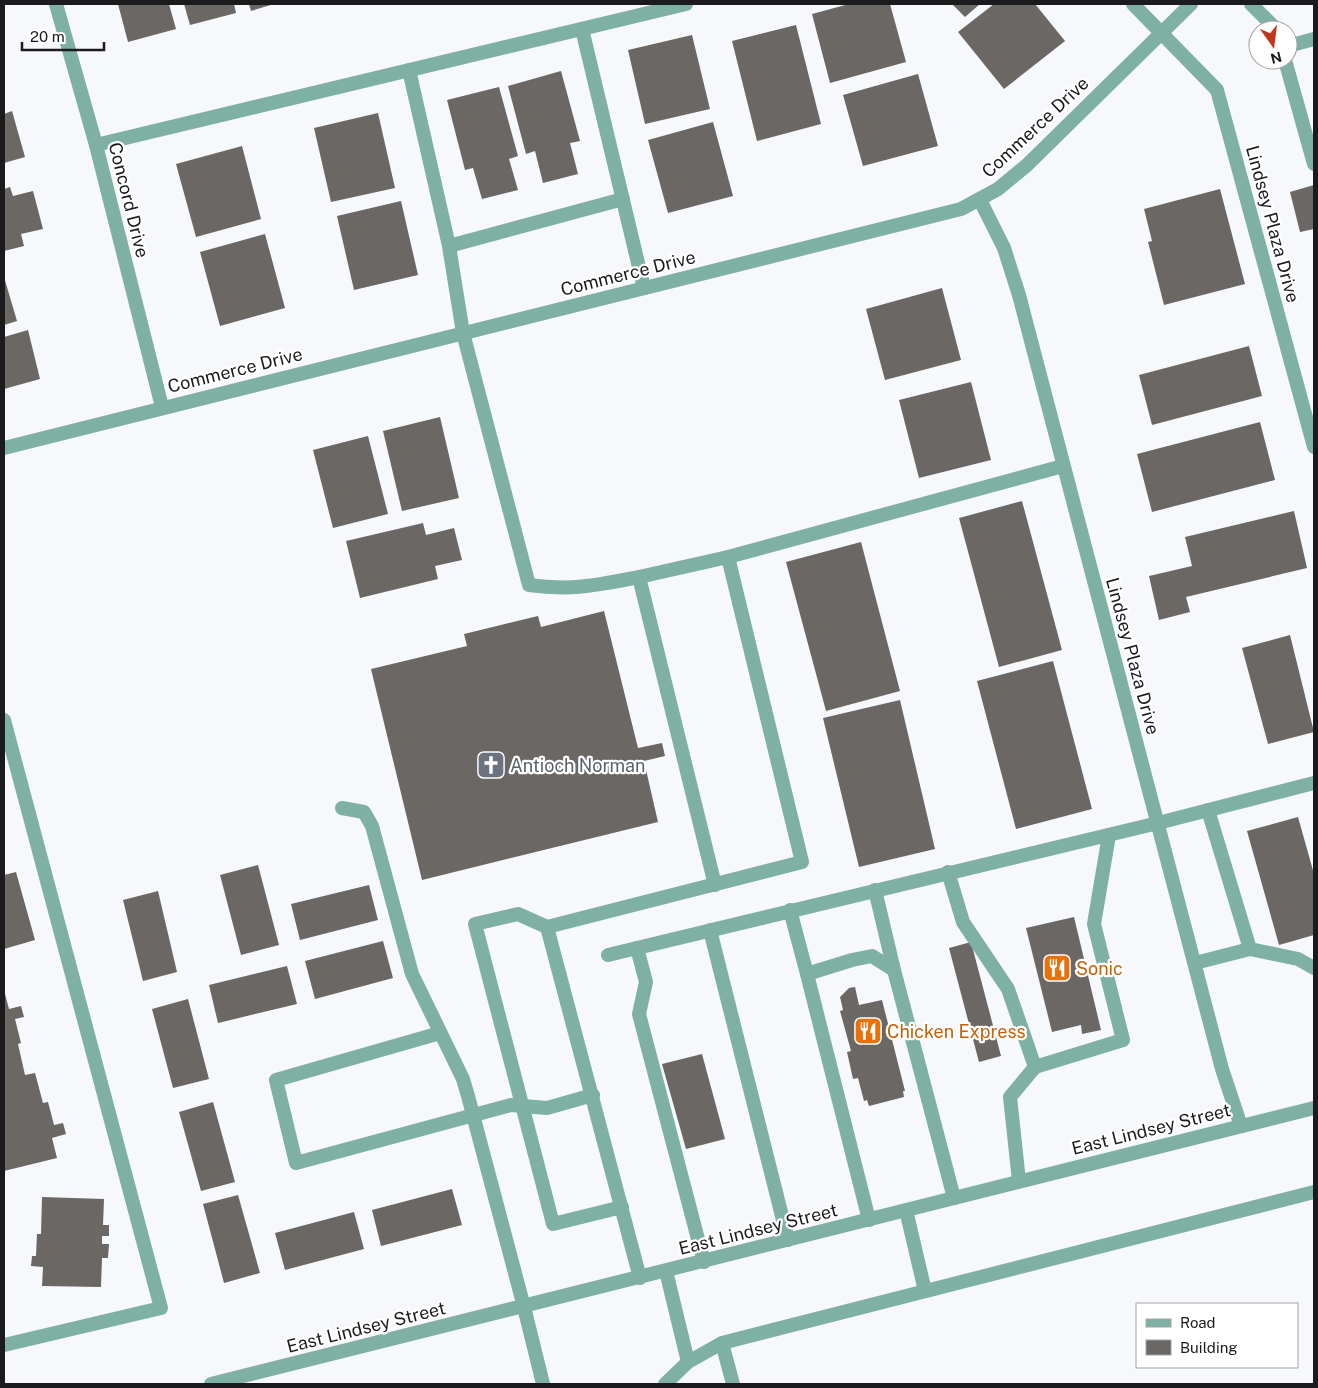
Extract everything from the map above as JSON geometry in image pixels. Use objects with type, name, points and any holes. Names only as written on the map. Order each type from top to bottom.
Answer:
[{"type":"street","name":"Concord Drive","points":[[56,4],[96,145],[162,407]]},
{"type":"street","points":[[96,145],[686,4]]},
{"type":"street","name":"Lindsey Plaza Drive","points":[[1133,4],[1217,90],[1309,409],[1314,447]]},
{"type":"street","name":"Commerce Drive","points":[[4,448],[162,407],[962,209],[998,189],[1027,165],[1160,32],[1191,4]]},
{"type":"street","points":[[1251,4],[1267,20]]},
{"type":"street","points":[[582,29],[644,288]]},
{"type":"street","points":[[1298,44],[1314,40]]},
{"type":"street","points":[[409,70],[449,246],[463,333],[529,585],[556,589],[586,588],[639,577],[728,557],[1063,466]]},
{"type":"street","points":[[1289,70],[1314,164]]},
{"type":"street","points":[[449,246],[623,199]]},
{"type":"street","name":"Lindsey Plaza Drive","points":[[980,200],[1004,248],[1194,963],[1226,1081],[1241,1126]]},
{"type":"street","points":[[622,1207],[553,1224],[475,924],[518,914],[547,927],[802,862],[728,557]]},
{"type":"street","points":[[639,577],[715,885]]},
{"type":"street","points":[[4,720],[161,1308],[4,1345]]},
{"type":"street","points":[[608,955],[1158,823],[1314,783]]},
{"type":"street","points":[[342,808],[364,812],[372,826],[412,974],[463,1079],[524,1307],[542,1384]]},
{"type":"street","points":[[1208,810],[1250,949]]},
{"type":"street","points":[[1019,1181],[1010,1097],[1035,1067],[1122,1040],[1094,924],[1109,834]]},
{"type":"street","points":[[948,872],[963,922],[1008,989],[1035,1067]]},
{"type":"street","points":[[875,890],[954,1198]]},
{"type":"street","points":[[790,910],[869,1220]]},
{"type":"street","points":[[547,927],[640,1278]]},
{"type":"street","points":[[710,930],[788,1240]]},
{"type":"street","points":[[636,948],[646,982],[639,1014],[704,1262]]},
{"type":"street","points":[[1194,963],[1250,949],[1298,958],[1314,968]]},
{"type":"street","points":[[807,974],[872,956],[894,970]]},
{"type":"street","points":[[440,1033],[276,1080],[296,1163],[510,1105],[547,1108],[593,1096]]},
{"type":"street","name":"East Lindsey Street","points":[[211,1384],[1314,1108]]},
{"type":"street","points":[[665,1384],[688,1362],[722,1343],[1314,1192]]},
{"type":"street","points":[[906,1210],[926,1291]]},
{"type":"street","points":[[666,1271],[688,1362]]},
{"type":"street","points":[[722,1343],[733,1384]]},
{"type":"building","points":[[118,4],[169,4],[176,29],[128,42]]},
{"type":"building","points":[[184,4],[234,4],[236,13],[190,25]]},
{"type":"building","points":[[249,4],[274,4],[251,11]]},
{"type":"building","points":[[849,4],[890,4],[906,62],[830,83],[812,14]]},
{"type":"building","points":[[952,4],[980,4],[965,17]]},
{"type":"building","points":[[994,4],[1035,4],[1065,41],[1004,89],[958,32]]},
{"type":"building","points":[[796,25],[821,124],[757,141],[732,41]]},
{"type":"building","points":[[692,35],[710,109],[645,124],[628,50]]},
{"type":"building","points":[[561,71],[580,141],[570,143],[578,174],[543,183],[535,151],[526,154],[508,86]]},
{"type":"building","points":[[918,74],[938,146],[863,166],[843,95]]},
{"type":"building","points":[[499,87],[518,156],[509,159],[518,190],[482,199],[473,168],[465,170],[447,100]]},
{"type":"building","points":[[12,111],[25,157],[4,163],[4,114]]},
{"type":"building","points":[[378,113],[395,188],[331,202],[314,128]]},
{"type":"building","points":[[713,122],[733,196],[668,213],[648,140]]},
{"type":"building","points":[[242,146],[261,219],[196,237],[176,164]]},
{"type":"building","points":[[1314,185],[1314,229],[1300,232],[1290,192]]},
{"type":"building","points":[[10,187],[13,196],[33,191],[43,229],[21,234],[24,246],[4,251],[4,189]]},
{"type":"building","points":[[1220,189],[1245,284],[1164,305],[1148,242],[1152,241],[1144,209]]},
{"type":"building","points":[[401,201],[418,275],[354,290],[337,216]]},
{"type":"building","points":[[265,234],[285,308],[220,326],[200,252]]},
{"type":"building","points":[[4,277],[17,321],[4,325]]},
{"type":"building","points":[[942,288],[961,360],[885,380],[866,309]]},
{"type":"building","points":[[28,330],[40,379],[4,389],[4,337]]},
{"type":"building","points":[[1249,346],[1262,396],[1152,425],[1139,375]]},
{"type":"building","points":[[971,382],[991,460],[919,478],[899,400]]},
{"type":"building","points":[[440,417],[459,498],[402,511],[383,431]]},
{"type":"building","points":[[1260,422],[1275,480],[1152,512],[1137,454]]},
{"type":"building","points":[[368,436],[388,514],[333,528],[313,450]]},
{"type":"building","points":[[1022,501],[1062,650],[999,667],[959,518]]},
{"type":"building","points":[[1294,511],[1307,568],[1186,597],[1190,612],[1159,620],[1149,576],[1192,566],[1185,537]]},
{"type":"building","points":[[423,523],[426,535],[454,528],[462,560],[435,566],[438,579],[360,598],[346,541]]},
{"type":"building","points":[[861,542],[900,691],[826,711],[786,562]]},
{"type":"building","points":[[604,611],[638,748],[662,743],[665,756],[644,761],[658,822],[422,880],[371,669],[467,646],[464,634],[538,616],[541,627]]},
{"type":"building","points":[[1290,635],[1314,732],[1268,744],[1242,648]]},
{"type":"building","points":[[1053,661],[1092,809],[1016,829],[977,681]]},
{"type":"building","points":[[900,700],[935,849],[859,867],[823,718]]},
{"type":"building","points":[[1298,817],[1314,874],[1314,935],[1279,945],[1247,831]]},
{"type":"building","points":[[258,865],[279,945],[241,955],[220,875]]},
{"type":"building","points":[[16,872],[35,940],[4,949],[4,875]]},
{"type":"building","points":[[369,885],[378,920],[300,940],[291,904]]},
{"type":"building","points":[[158,891],[177,972],[143,981],[123,900]]},
{"type":"building","points":[[1074,917],[1101,1030],[1082,1034],[1081,1025],[1052,1032],[1026,928]]},
{"type":"building","points":[[383,941],[393,978],[315,999],[305,961]]},
{"type":"building","points":[[971,942],[1001,1056],[979,1062],[949,948]]},
{"type":"building","points":[[287,966],[297,1004],[218,1023],[209,985]]},
{"type":"building","name":"Chicken Express","points":[[855,987],[859,1005],[882,1000],[905,1091],[903,1091],[904,1097],[869,1106],[867,1100],[864,1101],[858,1078],[853,1079],[847,1052],[851,1051],[840,1011],[843,1010],[840,997],[849,988]]},
{"type":"building","points":[[4,990],[9,1009],[21,1006],[24,1017],[15,1019],[21,1043],[18,1044],[25,1075],[35,1073],[43,1103],[48,1102],[54,1125],[63,1123],[66,1134],[52,1138],[57,1158],[4,1171]]},
{"type":"building","points":[[188,999],[209,1079],[173,1088],[152,1009]]},
{"type":"building","points":[[702,1054],[725,1139],[686,1149],[662,1064]]},
{"type":"building","points":[[213,1102],[235,1182],[201,1191],[179,1112]]},
{"type":"building","points":[[452,1189],[462,1225],[381,1246],[372,1210]]},
{"type":"building","points":[[238,1195],[260,1273],[224,1283],[203,1204]]},
{"type":"building","points":[[42,1197],[104,1199],[103,1225],[109,1225],[109,1236],[102,1236],[102,1244],[109,1244],[108,1258],[102,1258],[101,1287],[42,1286],[43,1267],[31,1266],[32,1256],[36,1256],[37,1234],[41,1234]]},
{"type":"building","points":[[354,1212],[364,1249],[285,1270],[275,1233]]},
{"type":"place","name":"Antioch Norman","points":[[491,765]]},
{"type":"place","name":"Sonic","points":[[1057,968]]},
{"type":"place","name":"Chicken Express","points":[[868,1031]]}]
